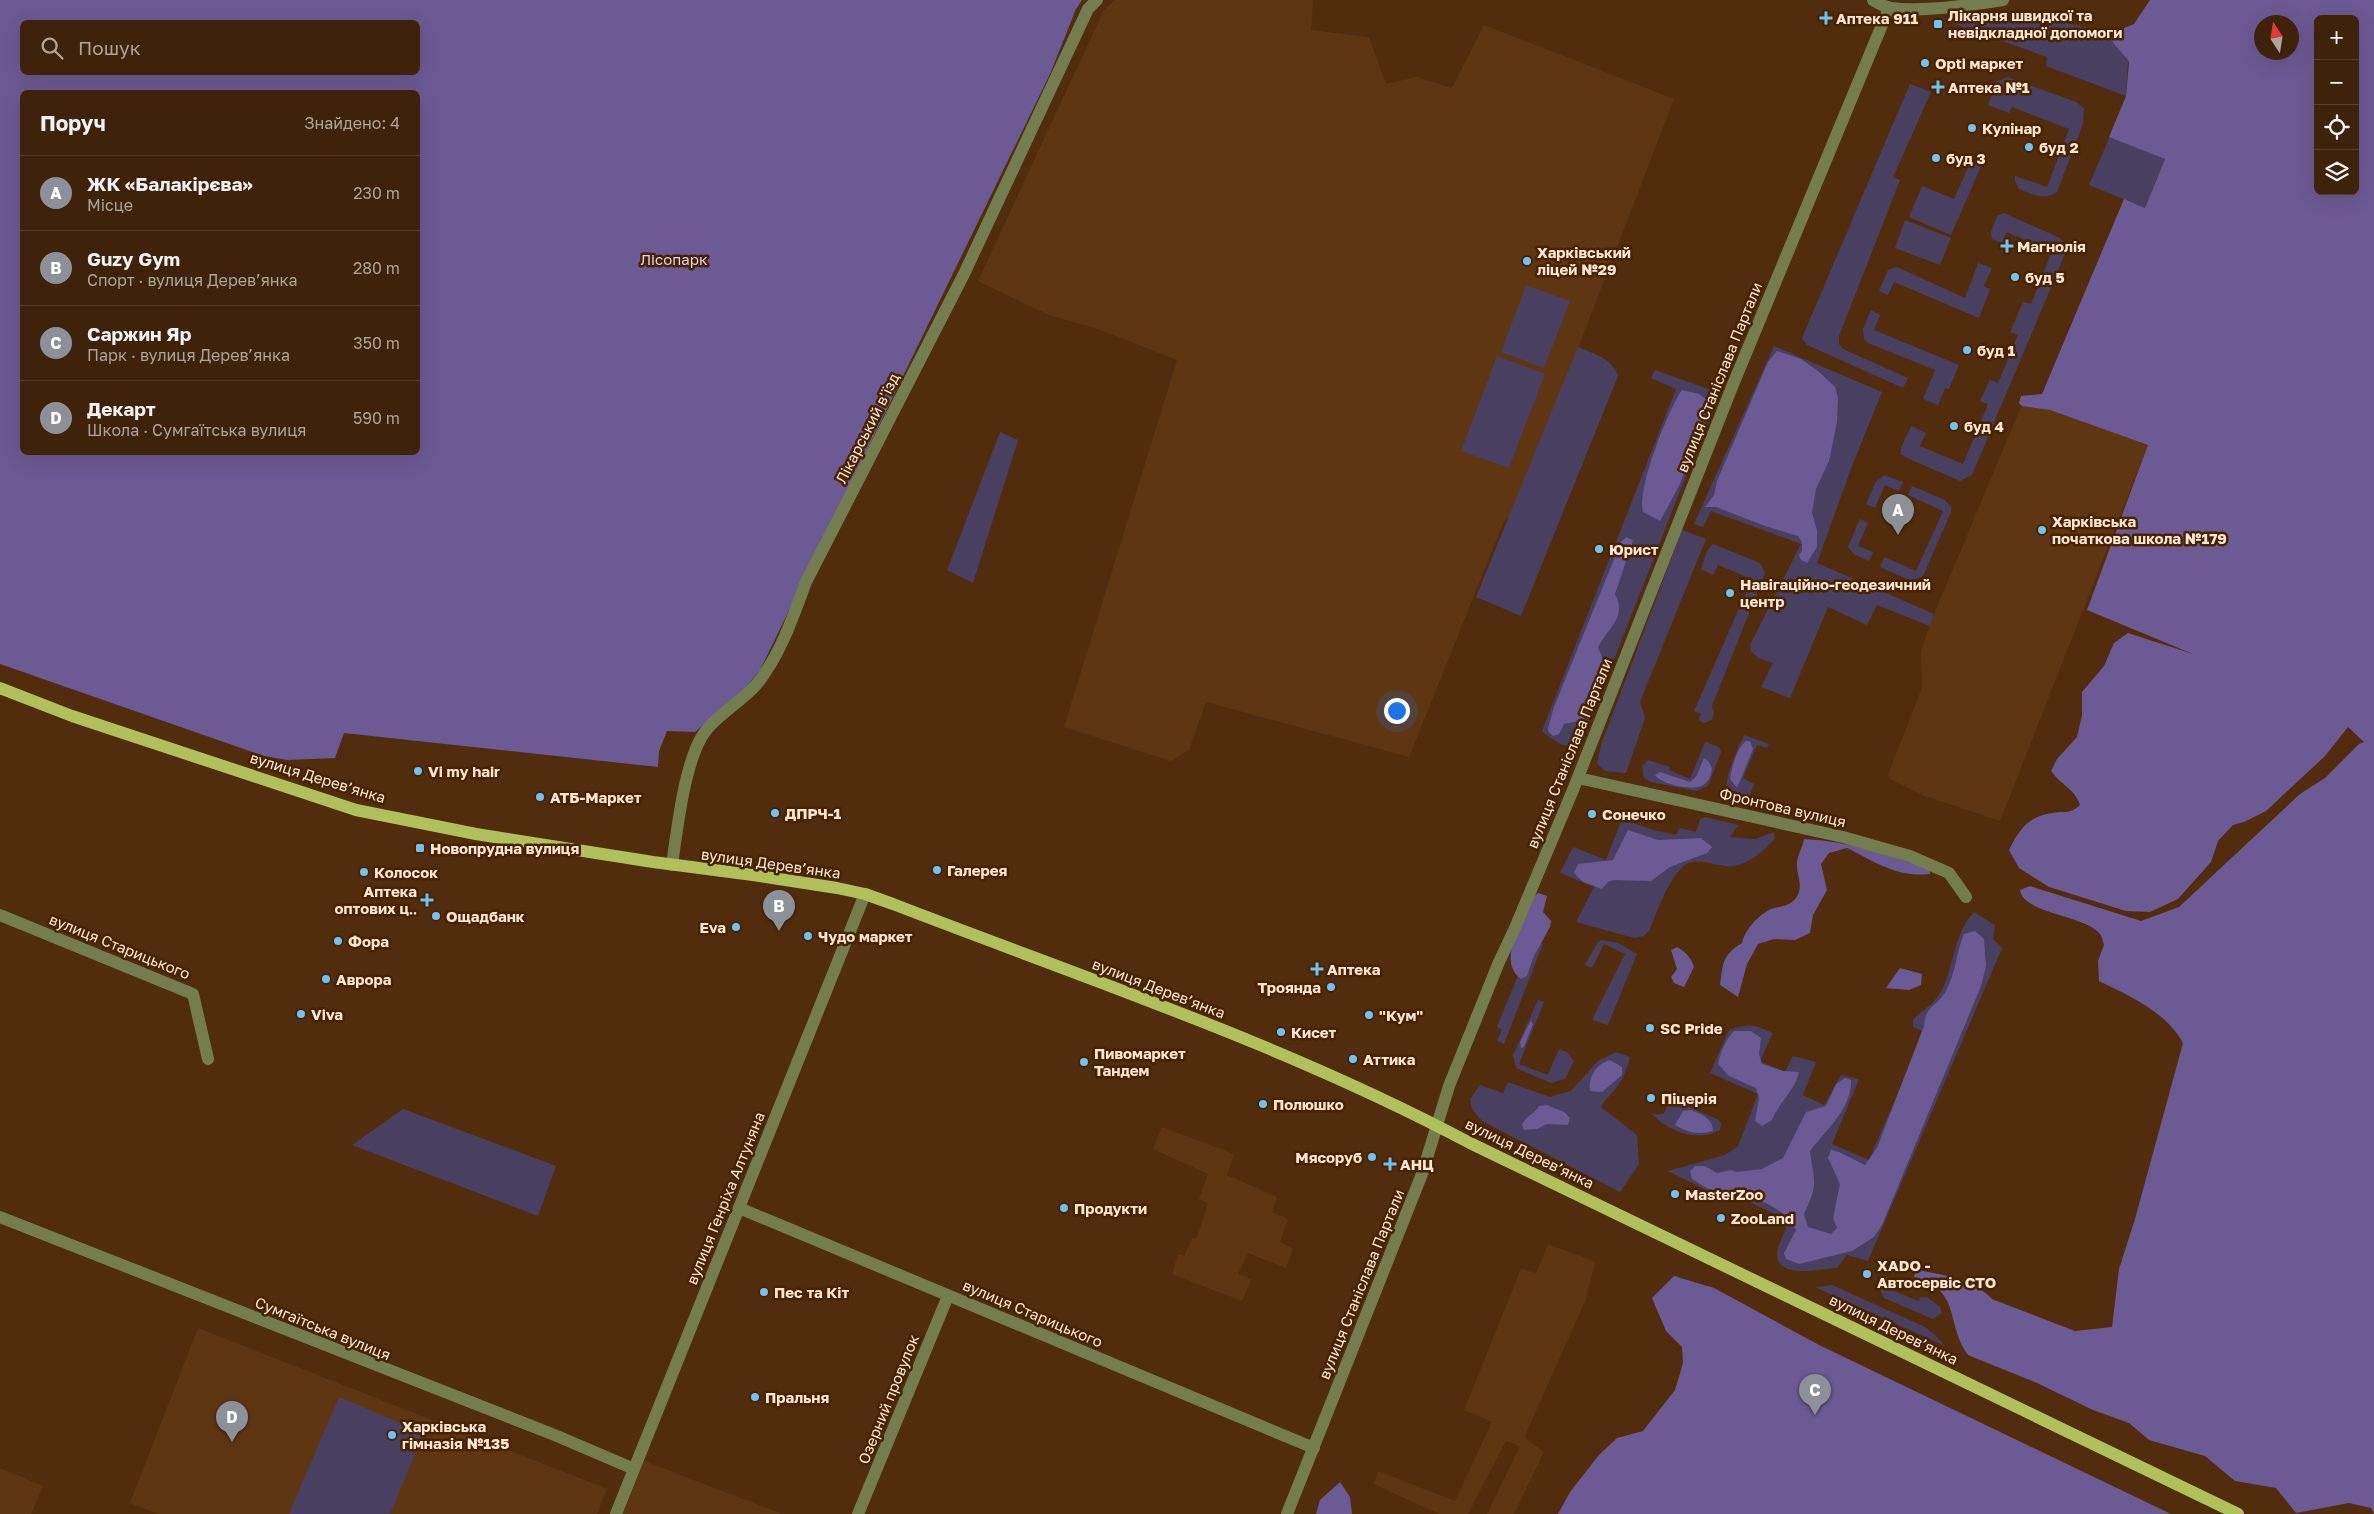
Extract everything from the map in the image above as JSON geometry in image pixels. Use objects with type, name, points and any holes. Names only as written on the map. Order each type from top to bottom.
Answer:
[{"type":"main road","name":"вулиця Дерев’янка","points":[[0,688],[72,716],[356,810],[476,834],[672,865],[791,880],[865,894],[1274,1050],[1404,1108],[2238,1514]]},
{"type":"street","name":"Лікарський в'їзд","points":[[672,865],[687,780],[701,737],[745,696],[766,672],[790,626],[806,582],[964,274],[1088,9],[1097,0]]},
{"type":"street","points":[[1873,0],[1889,8],[1938,8],[2003,0]]},
{"type":"street","name":"вулиця Станіслава Партали","points":[[1286,1514],[1422,1174],[1449,1086],[1499,962],[1578,778],[1732,387],[1889,8]]},
{"type":"street","name":"Фронтова вулиця","points":[[1578,778],[1843,837],[1910,856],[1949,874],[1966,897]]},
{"type":"street","name":"вулиця Генріха Алтуняна","points":[[616,1514],[865,894]]},
{"type":"street","name":"вулиця Старицького","points":[[0,915],[193,994],[208,1059]]},
{"type":"street","name":"вулиця Старицького","points":[[739,1208],[1314,1448]]},
{"type":"street","name":"Сумгаїтська вулиця","points":[[0,1217],[556,1436],[634,1469]]},
{"type":"street","name":"Озерний провулок","points":[[858,1514],[948,1296]]},
{"type":"shaded area","points":[[1115,0],[1313,0],[1311,30],[1369,37],[1386,84],[1416,77],[1452,88],[1484,25],[1674,99],[1515,512],[1504,521],[1409,757],[1206,702],[1189,750],[1171,761],[1064,727],[1177,360],[1101,330],[1049,315],[978,281],[1104,10]]},
{"type":"shaded area","points":[[2052,20],[2112,33],[2113,43],[2128,60],[2126,96],[2046,66],[2047,57],[1946,21]]},
{"type":"shaded area","points":[[2007,77],[2076,102],[2084,108],[2083,124],[2057,192],[2052,195],[2038,196],[2019,189],[2015,176],[2047,187],[2069,129],[2012,107],[2009,113],[1988,105],[1996,82]]},
{"type":"shaded area","points":[[1910,84],[1931,92],[1893,177],[1900,180],[1839,336],[1839,344],[1843,349],[1908,378],[1903,388],[1807,345],[1802,338]]},
{"type":"shaded area","points":[[2110,136],[2165,159],[2145,208],[2089,185]]},
{"type":"shaded area","points":[[1972,159],[1982,164],[1951,235],[1909,217],[1922,186],[1954,199]]},
{"type":"shaded area","points":[[2004,213],[2060,238],[2066,247],[2065,254],[1972,475],[1960,481],[1907,458],[1901,454],[1901,448],[1911,426],[1926,433],[1920,446],[1963,464],[1988,404],[1980,401],[1990,380],[1998,383],[2018,335],[2010,332],[2023,302],[2031,304],[2052,251],[2007,232],[2002,243],[1992,239],[1991,232],[1997,216]]},
{"type":"shaded area","points":[[1905,220],[1951,238],[1940,265],[1895,248]]},
{"type":"shaded area","points":[[1978,263],[1992,268],[1984,286],[1990,289],[1979,318],[1894,282],[1888,295],[1879,291],[1888,270],[1897,267],[1965,298]]},
{"type":"shaded area","points":[[1526,285],[1570,301],[1544,368],[1501,352]]},
{"type":"shaded area","points":[[1871,310],[1880,315],[1874,330],[1959,365],[1949,389],[1945,388],[1938,405],[1923,399],[1935,370],[1868,343],[1864,339],[1863,329]]},
{"type":"shaded area","points":[[1774,346],[1882,392],[1852,466],[1817,563],[1934,614],[1930,626],[1877,605],[1867,625],[1828,607],[1790,698],[1761,687],[1773,663],[1759,658],[1751,652],[1750,645],[1801,544],[1711,511],[1703,527],[1694,524]]},
{"type":"shaded area","points":[[1578,347],[1607,361],[1618,376],[1521,616],[1476,597]]},
{"type":"shaded area","points":[[1497,356],[1545,374],[1509,468],[1461,451]]},
{"type":"shaded area","points":[[1655,370],[1711,390],[1715,395],[1715,402],[1584,736],[1577,746],[1567,746],[1558,743],[1542,731],[1676,389],[1651,378]]},
{"type":"shaded area","name":"Харківська початкова школа №179","points":[[2024,400],[2148,445],[2000,821],[1925,796],[1887,777],[1922,688],[1921,651],[1934,614]]},
{"type":"shaded area","points":[[1000,432],[1018,440],[973,583],[947,570]]},
{"type":"shaded area","points":[[1884,475],[1903,482],[1899,491],[1885,485],[1875,508],[1866,504],[1876,482]]},
{"type":"shaded area","points":[[1912,486],[1945,500],[1951,507],[1951,512],[1923,576],[1912,581],[1880,567],[1884,557],[1916,571],[1943,511],[1908,495]]},
{"type":"shaded area","points":[[1860,519],[1868,523],[1858,546],[1873,552],[1869,561],[1855,555],[1848,547]]},
{"type":"shaded area","points":[[1682,530],[1706,539],[1640,702],[1645,718],[1626,773],[1605,771],[1597,764],[1601,745]]},
{"type":"shaded area","points":[[1713,544],[1760,563],[1765,573],[1712,706],[1714,713],[1712,720],[1704,723],[1699,720],[1701,714],[1694,711],[1752,579],[1718,565],[1713,575],[1701,569],[1707,551]]},
{"type":"shaded area","points":[[1744,735],[1769,744],[1767,748],[1757,745],[1743,778],[1754,784],[1748,800],[1736,801],[1729,796],[1727,788],[1728,777]]},
{"type":"shaded area","points":[[1705,742],[1719,747],[1721,752],[1708,786],[1696,791],[1651,782],[1644,778],[1642,766],[1648,760],[1670,767],[1669,770],[1690,779]]},
{"type":"shaded area","points":[[1705,817],[1738,825],[1730,837],[1755,839],[1774,832],[1775,838],[1757,855],[1735,866],[1701,862],[1688,863],[1677,873],[1667,889],[1649,931],[1644,936],[1634,938],[1576,922],[1594,887],[1560,873],[1573,847],[1606,860],[1622,819],[1653,830],[1676,835],[1680,828],[1696,832],[1700,819]]},
{"type":"shaded area","points":[[1974,912],[1995,925],[1993,939],[2002,948],[1868,1261],[1847,1255],[1837,1268],[1801,1271],[1784,1267],[1779,1262],[1777,1253],[1786,1227],[1775,1214],[1734,1195],[1730,1202],[1668,1171],[1725,1155],[1738,1146],[1758,1094],[1710,1073],[1729,1030],[1742,1026],[1751,1026],[1773,1033],[1760,1061],[1785,1072],[1793,1056],[1816,1062],[1803,1095],[1824,1105],[1841,1075],[1859,1079],[1832,1144],[1869,1160],[1924,1032],[1913,1027],[1913,1019],[1930,1005],[1943,988],[1959,938]]},
{"type":"shaded area","points":[[1532,940],[1543,944],[1504,1044],[1497,1041],[1502,1030],[1497,1027]]},
{"type":"shaded area","points":[[1602,940],[1618,943],[1637,954],[1608,1025],[1592,1020],[1625,954],[1604,944],[1592,968],[1585,965],[1598,942]]},
{"type":"shaded area","points":[[1538,1000],[1544,1002],[1519,1064],[1548,1075],[1559,1049],[1567,1052],[1574,1061],[1565,1079],[1551,1083],[1516,1068],[1513,1055]]},
{"type":"shaded area","points":[[1616,1052],[1630,1057],[1622,1080],[1601,1107],[1637,1135],[1639,1164],[1620,1192],[1482,1121],[1472,1109],[1470,1099],[1480,1085],[1503,1093],[1508,1082],[1550,1097],[1571,1091],[1598,1061]]},
{"type":"shaded area","points":[[1671,1099],[1719,1120],[1721,1124],[1720,1130],[1711,1134],[1692,1135],[1674,1130],[1666,1125],[1651,1113],[1658,1115],[1664,1113]]},
{"type":"shaded area","points":[[403,1109],[556,1166],[538,1216],[352,1145]]},
{"type":"shaded area","points":[[1162,1127],[1234,1154],[1227,1175],[1277,1197],[1272,1212],[1288,1219],[1280,1242],[1293,1249],[1286,1268],[1248,1253],[1238,1274],[1251,1280],[1242,1301],[1172,1274],[1178,1254],[1184,1256],[1192,1238],[1196,1239],[1200,1229],[1208,1203],[1199,1199],[1208,1174],[1153,1149]]},
{"type":"shaded area","points":[[1548,1244],[1595,1262],[1586,1299],[1527,1431],[1525,1438],[1544,1452],[1514,1514],[1487,1514],[1520,1446],[1506,1441],[1468,1514],[1439,1514],[1374,1484],[1378,1471],[1455,1501],[1492,1422],[1464,1410],[1521,1269],[1536,1273]]},
{"type":"shaded area","points":[[1832,1285],[1925,1327],[1945,1346],[1815,1287]]},
{"type":"shaded area","points":[[1883,1286],[1918,1301],[1921,1297],[1927,1297],[1940,1307],[1942,1313],[1933,1319],[1884,1298],[1880,1290]]},
{"type":"shaded area","points":[[198,1328],[607,1489],[597,1514],[158,1514],[130,1503]]},
{"type":"shaded area","points":[[339,1397],[424,1433],[390,1514],[289,1514]]},
{"type":"shaded area","points":[[644,1461],[782,1514],[623,1514]]},
{"type":"shaded area","points":[[0,1468],[43,1486],[31,1514],[0,1514]]},
{"type":"green space","name":"Лісопарк","points":[[0,0],[1082,0],[1076,9],[1050,74],[760,670],[742,692],[695,732],[667,731],[659,751],[658,767],[344,733],[335,758],[287,760],[264,756],[0,664]]},
{"type":"green space","points":[[2150,0],[2374,0],[2374,1514],[2371,1508],[2349,1503],[2296,1513],[2276,1488],[2235,1481],[2205,1456],[2149,1440],[2129,1423],[2093,1410],[2037,1383],[1968,1355],[1961,1343],[1946,1299],[1939,1290],[1929,1283],[1914,1277],[1916,1270],[1957,1278],[1985,1292],[1992,1299],[2075,1331],[2112,1327],[2119,1269],[2135,1219],[2183,1043],[2176,1032],[2157,1014],[2135,999],[2099,981],[2098,961],[2104,945],[2100,934],[2082,922],[2032,904],[2024,898],[2020,890],[2030,886],[2141,921],[2179,907],[2300,794],[2325,778],[2359,744],[2364,742],[2348,727],[2325,756],[2266,811],[2244,822],[2233,825],[2218,841],[2211,862],[2178,899],[2150,912],[2126,911],[2049,887],[2019,868],[2009,850],[2022,828],[2034,819],[2049,814],[2070,811],[2080,805],[2075,795],[2051,771],[2057,759],[2077,737],[2082,715],[2082,692],[2104,666],[2114,643],[2128,633],[2193,654],[2087,610],[2148,445],[2050,410],[2022,406],[2019,403],[2021,396],[2042,394],[2124,199],[2145,208],[2165,159],[2109,137],[2126,96],[2129,63],[2113,43],[2112,33],[2134,24]]},
{"type":"green space","points":[[1777,351],[1801,359],[1818,371],[1835,387],[1838,398],[1837,422],[1829,461],[1816,489],[1812,513],[1817,530],[1817,547],[1807,563],[1801,560],[1799,555],[1802,551],[1802,542],[1798,536],[1765,526],[1716,507],[1705,507],[1714,495],[1717,481],[1768,362]]},
{"type":"green space","points":[[1682,390],[1699,394],[1707,400],[1707,408],[1680,484],[1660,521],[1643,512],[1644,487],[1662,431]]},
{"type":"green space","points":[[1626,537],[1633,540],[1615,594],[1619,609],[1618,616],[1598,647],[1604,662],[1604,673],[1584,720],[1564,724],[1559,734],[1553,736],[1548,731],[1548,728],[1554,707],[1621,542]]},
{"type":"green space","points":[[1746,741],[1750,741],[1753,749],[1737,788],[1730,779],[1737,753]]},
{"type":"green space","points":[[1704,758],[1709,762],[1712,771],[1707,782],[1699,787],[1692,788],[1670,784],[1655,775],[1660,772],[1690,782],[1696,777]]},
{"type":"green space","points":[[1628,830],[1658,840],[1701,838],[1712,847],[1707,853],[1670,867],[1651,881],[1614,880],[1608,882],[1602,889],[1583,882],[1574,873],[1578,864],[1613,860]]},
{"type":"green space","points":[[1804,839],[1820,840],[1869,850],[1930,869],[1930,874],[1907,874],[1887,868],[1847,848],[1829,853],[1821,864],[1827,890],[1813,915],[1810,933],[1795,940],[1774,939],[1758,944],[1747,964],[1738,997],[1720,985],[1727,956],[1735,947],[1742,943],[1749,928],[1757,919],[1771,909],[1787,905],[1796,898],[1800,890],[1797,862]]},
{"type":"green space","points":[[1538,893],[1547,896],[1543,912],[1551,921],[1550,927],[1533,958],[1527,976],[1521,979],[1514,971],[1511,951],[1523,917],[1532,898]]},
{"type":"green space","points":[[1975,931],[1984,939],[1986,966],[1981,986],[1882,1225],[1874,1237],[1852,1251],[1799,1264],[1786,1259],[1784,1253],[1796,1230],[1786,1217],[1773,1207],[1757,1199],[1707,1188],[1692,1179],[1690,1171],[1695,1166],[1705,1166],[1717,1173],[1730,1170],[1737,1172],[1762,1169],[1783,1158],[1806,1112],[1826,1106],[1836,1084],[1845,1078],[1851,1080],[1850,1091],[1843,1110],[1810,1151],[1814,1189],[1804,1214],[1808,1227],[1831,1234],[1837,1228],[1833,1218],[1840,1184],[1828,1158],[1831,1150],[1865,1165],[1877,1148],[1929,1009],[1946,991],[1964,934]]},
{"type":"green space","points":[[1677,947],[1688,956],[1694,967],[1684,987],[1674,983],[1671,977],[1677,969],[1671,950]]},
{"type":"green space","points":[[1900,968],[1922,974],[1921,985],[1909,990],[1886,988]]},
{"type":"green space","points":[[1531,1020],[1533,1024],[1524,1047],[1521,1048],[1520,1042]]},
{"type":"green space","points":[[1734,1031],[1751,1031],[1761,1038],[1759,1054],[1762,1064],[1783,1071],[1799,1072],[1794,1085],[1772,1120],[1762,1126],[1755,1121],[1759,1098],[1756,1088],[1729,1076],[1718,1064],[1724,1046]]},
{"type":"green space","points":[[1610,1060],[1622,1067],[1622,1075],[1602,1092],[1590,1091],[1590,1081],[1594,1072]]},
{"type":"green space","points":[[1547,1105],[1564,1112],[1570,1118],[1568,1125],[1547,1124],[1537,1129],[1524,1130],[1522,1125],[1525,1120],[1539,1106]]},
{"type":"green space","points":[[1691,1110],[1709,1120],[1713,1131],[1693,1132],[1675,1125],[1683,1111]]},
{"type":"green space","points":[[1674,1276],[1714,1288],[1819,1345],[2171,1514],[1558,1514],[1570,1492],[1599,1455],[1617,1438],[1643,1431],[1675,1390],[1683,1363],[1682,1347],[1666,1331],[1652,1298]]},
{"type":"green space","points":[[1340,1482],[1350,1497],[1352,1514],[1316,1514],[1320,1500]]},
{"type":"place","name":"Аптека 911","points":[[1826,18]]},
{"type":"place","name":"Лікарня швидкої та невідкладної допомоги","points":[[1938,24]]},
{"type":"place","name":"Opti маркет","points":[[1925,63]]},
{"type":"place","name":"Аптека №1","points":[[1938,87]]},
{"type":"place","name":"Кулінар","points":[[1972,128]]},
{"type":"place","name":"буд 2","points":[[2029,147]]},
{"type":"place","name":"буд 3","points":[[1936,158]]},
{"type":"place","name":"Магнолія","points":[[2007,246]]},
{"type":"place","name":"Харківський ліцей №29","points":[[1527,261]]},
{"type":"place","name":"буд 5","points":[[2015,277]]},
{"type":"place","name":"буд 1","points":[[1967,350]]},
{"type":"place","name":"буд 4","points":[[1954,426]]},
{"type":"place","name":"Харківська початкова школа №179","points":[[2042,530]]},
{"type":"place","name":"ЖК «Балакірєва»","points":[[1898,535]]},
{"type":"place","name":"Юрист","points":[[1599,549]]},
{"type":"place","name":"Навігаційно-геодезичний центр","points":[[1730,593]]},
{"type":"place","name":"Vi my hair","points":[[418,771]]},
{"type":"place","name":"АТБ-Маркет","points":[[540,797]]},
{"type":"place","name":"ДПРЧ-1","points":[[775,813]]},
{"type":"place","name":"Сонечко","points":[[1592,814]]},
{"type":"place","name":"Новопрудна вулиця","points":[[420,848]]},
{"type":"place","name":"Галерея","points":[[937,870]]},
{"type":"place","name":"Колосок","points":[[364,872]]},
{"type":"place","name":"Аптека оптових ц‥","points":[[427,900]]},
{"type":"place","name":"Ощадбанк","points":[[436,916]]},
{"type":"place","name":"Eva","points":[[736,927]]},
{"type":"place","name":"Guzy Gym","points":[[779,931]]},
{"type":"place","name":"Чудо маркет","points":[[808,936]]},
{"type":"place","name":"Фора","points":[[338,941]]},
{"type":"place","name":"Аптека","points":[[1317,969]]},
{"type":"place","name":"Аврора","points":[[326,979]]},
{"type":"place","name":"Троянда","points":[[1331,987]]},
{"type":"place","name":"Viva","points":[[301,1014]]},
{"type":"place","name":"\"Кум\"","points":[[1369,1015]]},
{"type":"place","name":"SC Pride","points":[[1650,1028]]},
{"type":"place","name":"Кисет","points":[[1281,1032]]},
{"type":"place","name":"Аттика","points":[[1353,1059]]},
{"type":"place","name":"Пивомаркет Тандем","points":[[1084,1062]]},
{"type":"place","name":"Піцерія","points":[[1651,1098]]},
{"type":"place","name":"Полюшко","points":[[1263,1104]]},
{"type":"place","name":"Мясоруб","points":[[1372,1157]]},
{"type":"place","name":"АНЦ","points":[[1390,1164]]},
{"type":"place","name":"MasterZoo","points":[[1675,1194]]},
{"type":"place","name":"Продукти","points":[[1064,1208]]},
{"type":"place","name":"ZooLand","points":[[1721,1218]]},
{"type":"place","name":"XADO - Автосервіс СТО","points":[[1867,1274]]},
{"type":"place","name":"Пес та Кіт","points":[[764,1292]]},
{"type":"place","name":"Пральня","points":[[755,1397]]},
{"type":"place","name":"Саржин Яр","points":[[1815,1415]]},
{"type":"place","name":"Харківська гімназія №135","points":[[392,1435]]},
{"type":"place","name":"Декарт","points":[[232,1442]]}]
